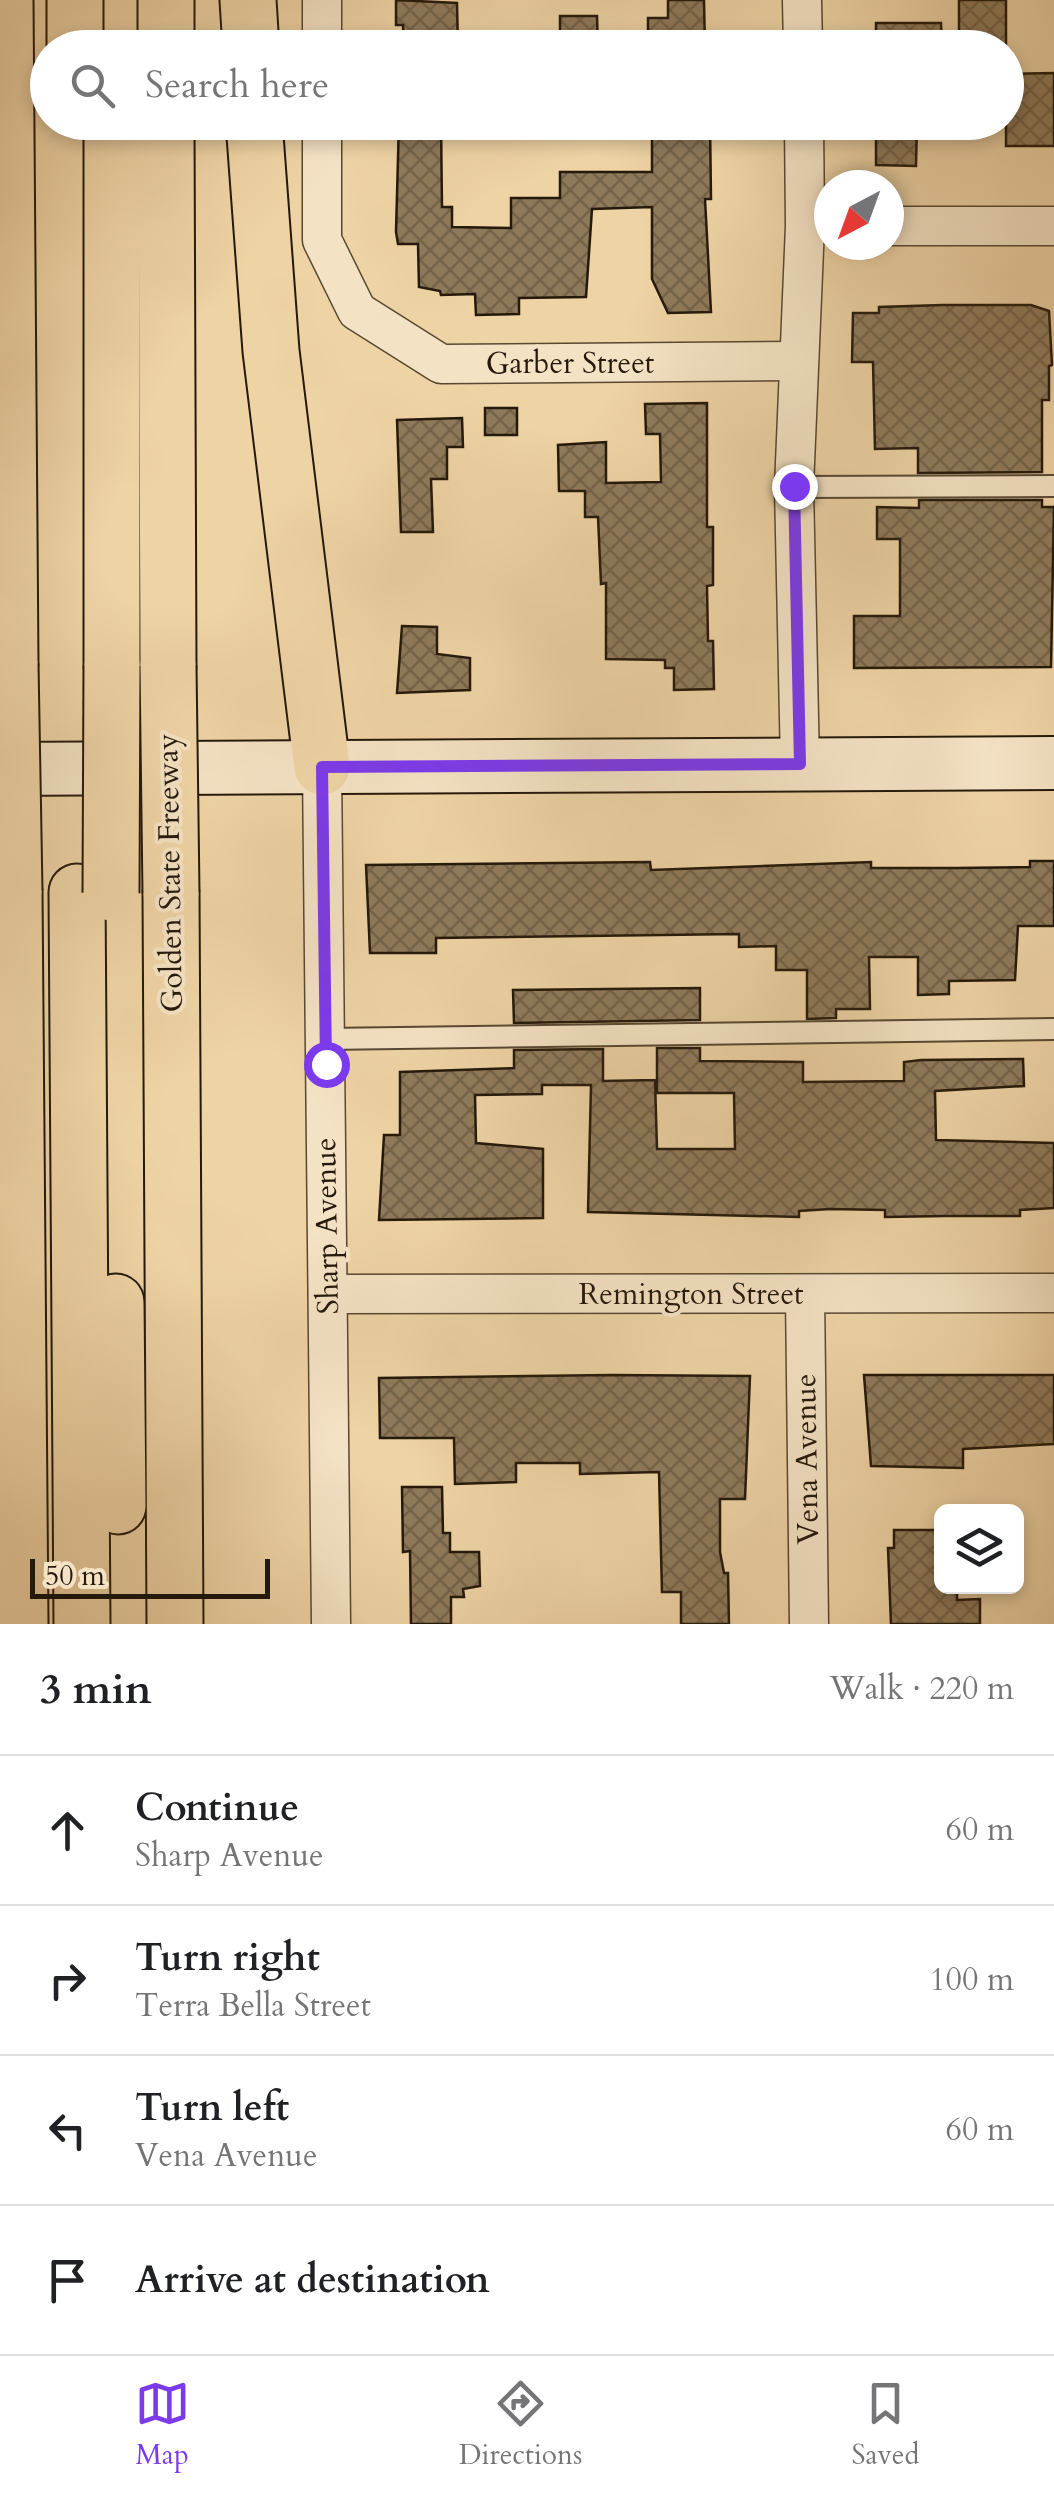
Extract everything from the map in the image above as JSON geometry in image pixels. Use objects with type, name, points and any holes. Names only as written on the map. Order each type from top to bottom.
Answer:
[{"type":"highway","points":[[5,0],[20,1624]]},
{"type":"highway","points":[[75,0],[75,30]]},
{"type":"highway","points":[[111,0],[111,30]]},
{"type":"highway","points":[[166,0],[166,30]]},
{"type":"highway","points":[[248,0],[249,30]]},
{"type":"highway","points":[[77,140],[94,666],[82,1624]]},
{"type":"highway","points":[[94,666],[111,140]]},
{"type":"highway","name":"Golden State Freeway","points":[[166,140],[175,1624]]},
{"type":"highway","points":[[255,140],[271,351],[322,767]]},
{"type":"highway","points":[[94,892],[118,1624]]},
{"type":"main road","points":[[0,768],[1054,763]]},
{"type":"street","points":[[322,0],[322,30]]},
{"type":"street","points":[[802,0],[802,30]]},
{"type":"street","name":"Garber Street","points":[[322,140],[322,240],[357,311],[441,364],[797,361]]},
{"type":"street","points":[[806,140],[814,202]]},
{"type":"street","points":[[904,226],[1054,226]]},
{"type":"street","points":[[800,764],[794,486],[797,361],[814,246]]},
{"type":"street","name":"Sharp Avenue","points":[[322,767],[330,1624]]},
{"type":"street","name":"Remington Street","points":[[328,1294],[1054,1294]]},
{"type":"street","name":"Vena Avenue","points":[[805,1294],[809,1624]]},
{"type":"lane","points":[[794,486],[1054,486]]},
{"type":"lane","points":[[325,1039],[1054,1028]]},
{"type":"building","points":[[396,0],[457,3],[458,30],[403,30],[403,25],[396,25]]},
{"type":"building","points":[[668,0],[704,0],[705,30],[648,30],[648,18],[668,18]]},
{"type":"building","points":[[959,0],[1006,0],[1006,30],[959,30]]},
{"type":"building","points":[[560,16],[597,16],[597,30],[560,30]]},
{"type":"building","points":[[876,23],[941,23],[941,30],[876,30]]},
{"type":"building","points":[[1054,73],[1054,146],[1006,146],[1006,140],[1024,140],[1024,74]]},
{"type":"building","points":[[399,140],[441,140],[442,207],[452,207],[452,227],[511,228],[511,198],[560,198],[560,172],[652,172],[652,140],[710,140],[711,199],[705,199],[711,312],[668,313],[652,279],[652,207],[592,209],[586,297],[519,298],[519,314],[476,315],[475,294],[441,295],[440,291],[419,287],[418,244],[398,244]]},
{"type":"building","points":[[876,140],[917,140],[916,166],[876,165]]},
{"type":"building","points":[[1031,305],[1049,311],[1052,365],[1049,400],[1042,400],[1042,472],[918,473],[918,448],[875,449],[873,362],[852,362],[853,313],[879,313],[879,307]]},
{"type":"building","points":[[707,403],[707,527],[713,527],[713,585],[707,586],[708,641],[713,641],[714,689],[674,690],[674,668],[665,668],[665,660],[606,659],[606,583],[601,584],[598,517],[585,517],[585,491],[559,491],[558,445],[606,442],[606,483],[661,482],[660,434],[646,434],[645,404]]},
{"type":"building","points":[[485,408],[517,408],[517,435],[485,435]]},
{"type":"building","points":[[462,418],[463,447],[447,447],[447,479],[431,479],[433,532],[401,532],[397,420]]},
{"type":"building","points":[[919,500],[1042,500],[1042,507],[1054,507],[1051,667],[854,668],[854,616],[900,616],[900,539],[877,539],[877,507],[919,508]]},
{"type":"building","points":[[402,626],[437,627],[437,654],[470,658],[470,690],[397,693]]},
{"type":"building","points":[[1030,861],[1054,861],[1054,926],[1018,926],[1015,980],[949,981],[949,994],[918,995],[918,957],[869,957],[870,1009],[836,1009],[836,1018],[807,1019],[807,970],[776,970],[776,946],[739,947],[739,934],[436,938],[436,953],[370,953],[366,865],[650,862],[651,870],[871,862],[871,868],[1030,867]]},
{"type":"building","points":[[700,988],[700,1020],[514,1023],[513,990]]},
{"type":"building","points":[[657,1048],[700,1048],[700,1061],[803,1062],[803,1082],[904,1081],[904,1062],[921,1060],[1023,1059],[1024,1086],[935,1091],[936,1140],[1054,1143],[1054,1208],[1020,1210],[1020,1216],[885,1217],[885,1210],[830,1209],[799,1211],[799,1217],[588,1212],[591,1085],[542,1085],[542,1094],[475,1095],[476,1143],[543,1149],[543,1218],[379,1220],[384,1135],[400,1135],[400,1072],[514,1068],[514,1050],[603,1049],[603,1081],[655,1080],[657,1149],[735,1149],[734,1093],[657,1093]]},
{"type":"building","points":[[864,1375],[1054,1375],[1054,1444],[963,1449],[963,1468],[871,1466]]},
{"type":"building","points":[[750,1376],[745,1499],[720,1499],[720,1552],[724,1573],[728,1573],[729,1624],[681,1624],[681,1592],[662,1592],[659,1472],[580,1474],[580,1463],[516,1463],[516,1482],[455,1484],[454,1438],[380,1438],[379,1378]]},
{"type":"building","points":[[402,1487],[442,1487],[443,1533],[450,1533],[450,1552],[479,1552],[480,1586],[463,1589],[464,1597],[451,1597],[451,1624],[411,1624],[410,1551],[403,1552]]},
{"type":"building","points":[[894,1530],[934,1530],[934,1594],[957,1594],[957,1600],[980,1599],[980,1624],[891,1624],[888,1548],[894,1548]]},
{"type":"route","points":[[326,1064],[322,767],[800,764],[794,486]]}]
